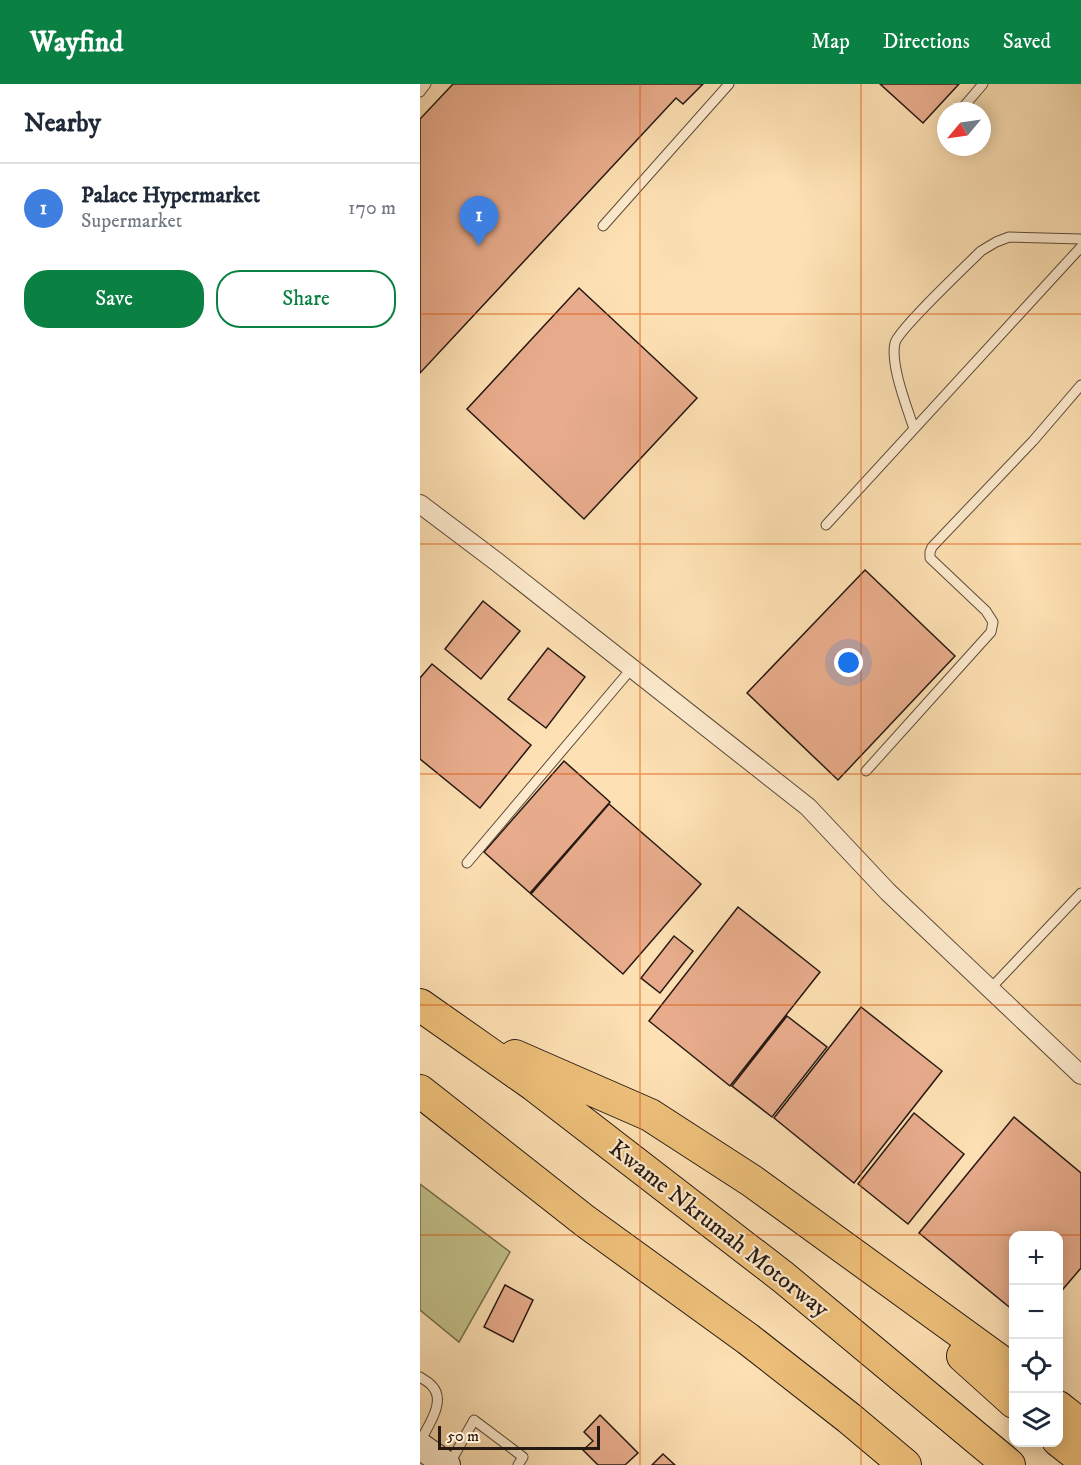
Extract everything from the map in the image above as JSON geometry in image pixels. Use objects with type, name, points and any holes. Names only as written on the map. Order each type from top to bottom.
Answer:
[{"type":"highway","name":"Kwame Nkrumah Motorway","points":[[420,1005],[534,1085],[783,1277],[1009,1465]]},
{"type":"highway","points":[[456,1030],[650,1115],[752,1181],[1009,1367]]},
{"type":"highway","points":[[420,1091],[585,1221],[748,1339],[905,1465]]},
{"type":"highway","points":[[848,1250],[1009,1397]]},
{"type":"highway","points":[[1063,1410],[1081,1425]]},
{"type":"highway","points":[[1063,1443],[1081,1458]]},
{"type":"main road","points":[[420,1444],[448,1465]]},
{"type":"street","points":[[420,504],[808,807],[888,892],[1081,1075]]},
{"type":"lane","points":[[420,92],[426,84]]},
{"type":"lane","points":[[603,226],[729,84]]},
{"type":"lane","points":[[968,102],[983,84]]},
{"type":"lane","points":[[914,429],[895,367],[895,342],[906,327],[981,251],[996,242],[1009,237],[1081,239]]},
{"type":"lane","points":[[826,525],[1081,247]]},
{"type":"lane","points":[[866,771],[991,632],[993,622],[986,611],[930,558],[931,550],[1033,441],[1081,384]]},
{"type":"lane","points":[[467,863],[632,668]]},
{"type":"lane","points":[[990,989],[1081,893]]},
{"type":"lane","points":[[420,1377],[432,1386],[438,1397],[437,1407],[420,1444]]},
{"type":"lane","points":[[448,1465],[474,1420],[523,1457],[518,1465]]},
{"type":"shaded area","points":[[420,1184],[510,1252],[459,1342],[420,1310]]},
{"type":"building","points":[[453,84],[703,84],[683,104],[676,98],[420,373],[420,119]]},
{"type":"building","points":[[880,84],[959,84],[942,102],[937,102],[937,108],[923,123]]},
{"type":"building","points":[[579,288],[697,398],[584,519],[467,409]]},
{"type":"building","points":[[865,570],[955,656],[838,780],[747,693]]},
{"type":"building","points":[[483,601],[520,631],[481,679],[445,649]]},
{"type":"building","points":[[548,648],[585,677],[546,728],[508,699]]},
{"type":"building","points":[[432,664],[531,745],[480,808],[420,759],[420,678]]},
{"type":"building","points":[[564,761],[610,802],[530,893],[484,852]]},
{"type":"building","points":[[609,804],[701,884],[623,974],[531,894]]},
{"type":"building","points":[[738,907],[820,972],[730,1086],[649,1021]]},
{"type":"building","points":[[674,936],[693,951],[660,993],[641,978]]},
{"type":"building","points":[[861,1007],[942,1071],[854,1183],[774,1118]]},
{"type":"building","points":[[787,1016],[827,1047],[772,1117],[732,1086]]},
{"type":"building","points":[[914,1113],[964,1154],[908,1224],[858,1184]]},
{"type":"building","points":[[1014,1117],[1081,1173],[1081,1268],[1063,1289],[1063,1231],[1009,1231],[1009,1307],[919,1233]]},
{"type":"building","points":[[505,1285],[533,1300],[513,1342],[484,1327]]},
{"type":"building","points":[[600,1415],[638,1453],[625,1465],[598,1465],[583,1450],[593,1441],[584,1432]]},
{"type":"building","points":[[663,1454],[675,1465],[652,1465]]},
{"type":"place","name":"Palace Hypermarket","points":[[479,246]]}]
